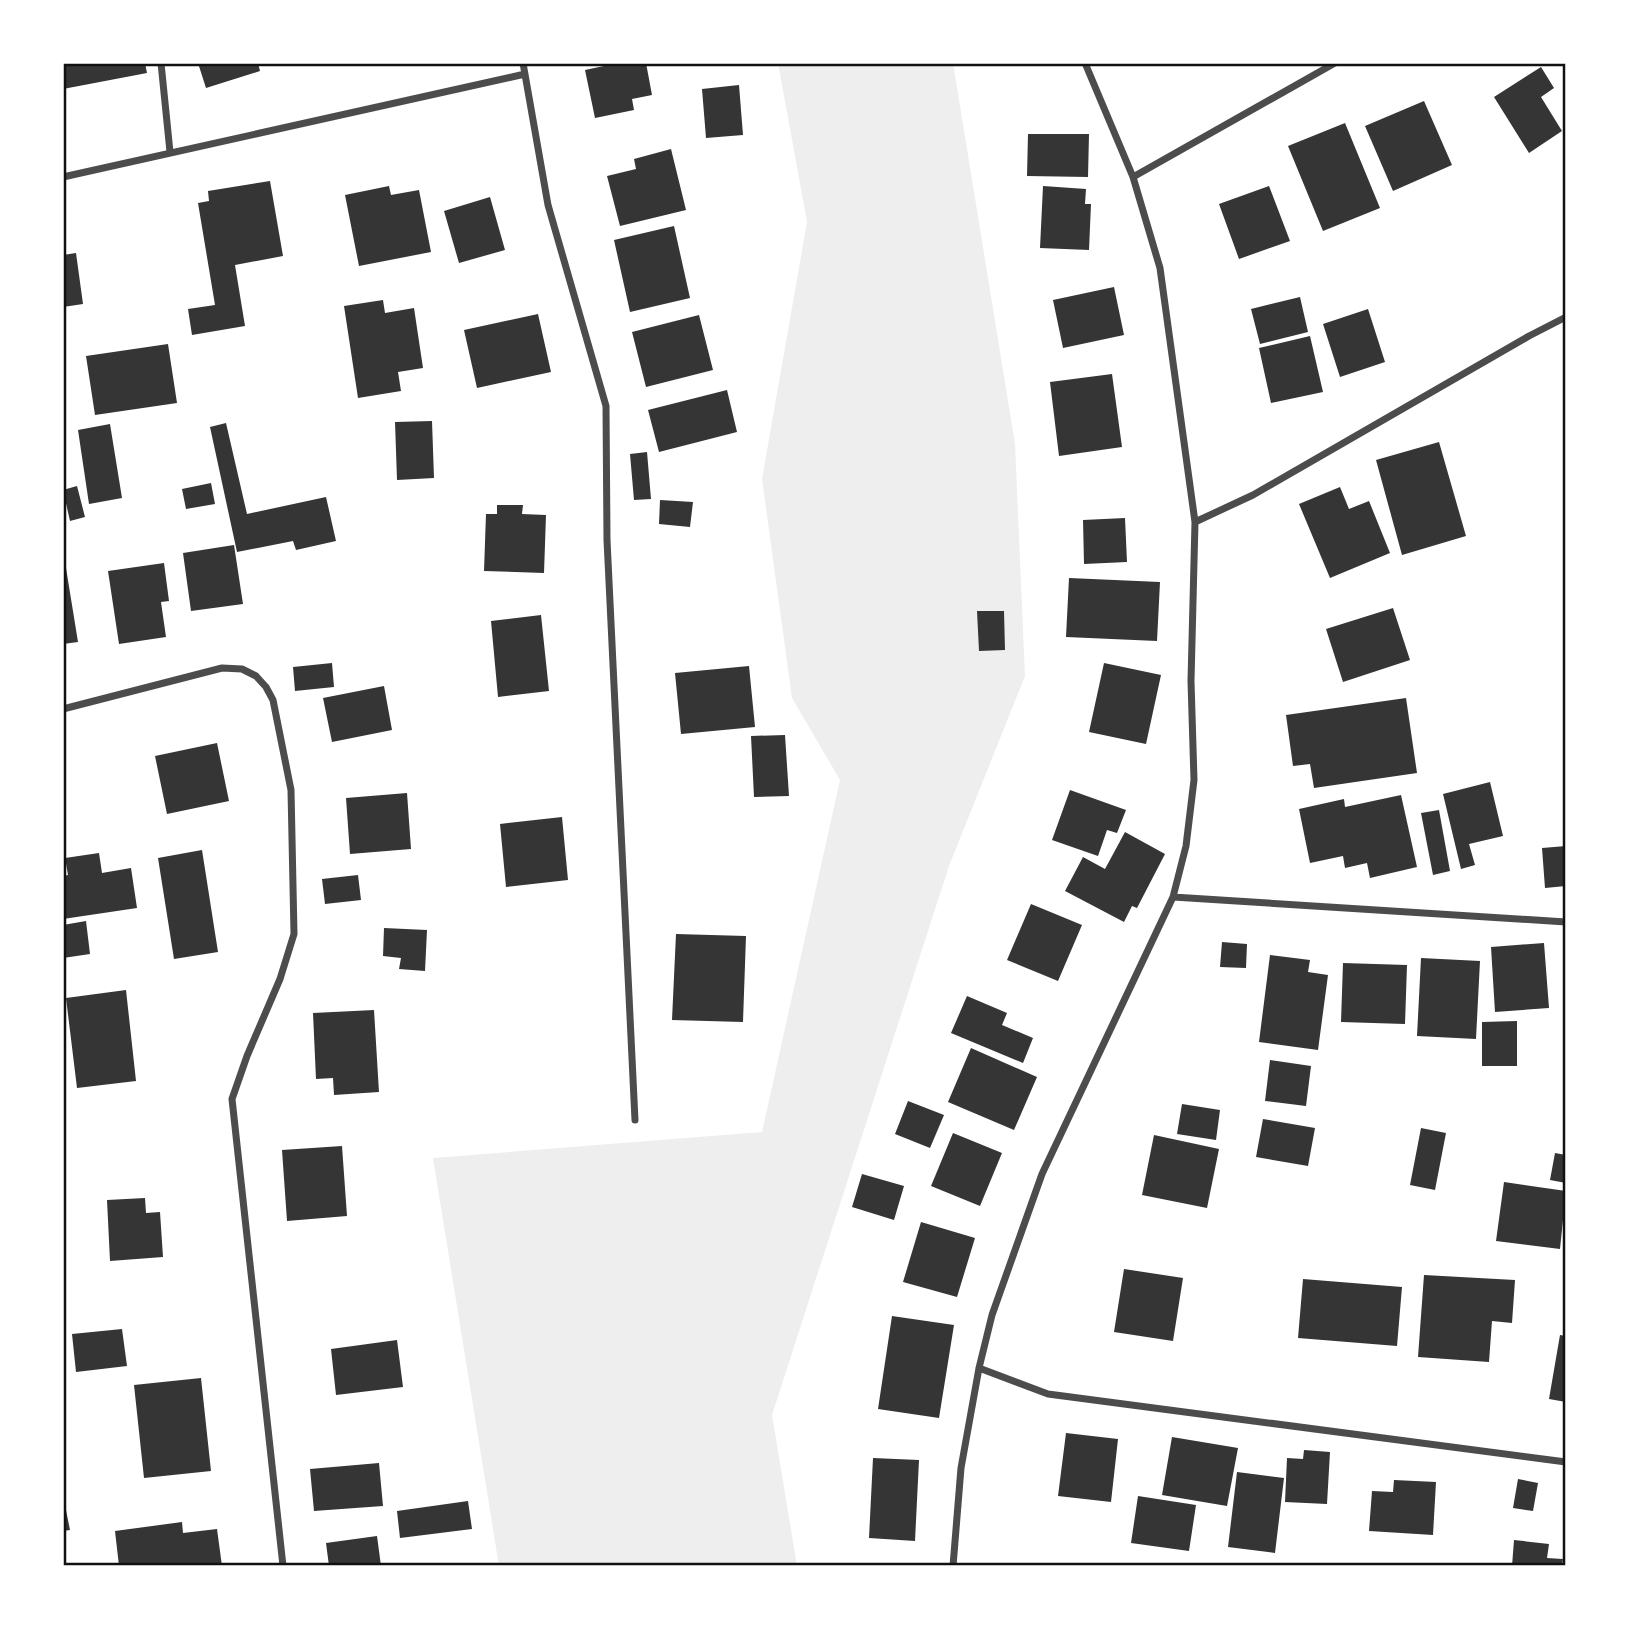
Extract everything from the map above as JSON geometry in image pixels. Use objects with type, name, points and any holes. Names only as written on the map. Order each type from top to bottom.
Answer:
[{"type":"street","points":[[161,63],[170,152]]},
{"type":"street","points":[[523,63],[548,205],[606,406],[607,540],[635,1120]]},
{"type":"street","points":[[953,1566],[961,1468],[979,1368],[992,1315],[1042,1174],[1173,897],[1186,846],[1194,780],[1191,681],[1195,522],[1160,268],[1133,177],[1085,63]]},
{"type":"street","points":[[1133,177],[1335,63]]},
{"type":"street","points":[[63,177],[525,74]]},
{"type":"street","points":[[1195,522],[1253,495],[1566,317]]},
{"type":"street","points":[[63,709],[222,668],[242,670],[256,676],[272,701],[292,790],[294,933],[280,979],[232,1099],[283,1566]]},
{"type":"street","points":[[1173,897],[1566,922]]},
{"type":"street","points":[[979,1368],[1048,1395],[1566,1462]]},
{"type":"shaded area","points":[[778,63],[953,63],[1015,444],[1025,676],[949,866],[772,1415],[797,1566],[499,1566],[433,1158],[762,1132],[840,780],[792,698],[762,479],[807,222]]},
{"type":"building","points":[[63,63],[145,63],[147,73],[63,89]]},
{"type":"building","points":[[198,63],[258,63],[260,71],[206,88]]},
{"type":"building","points":[[618,63],[646,63],[652,95],[632,99],[634,110],[595,118],[585,70]]},
{"type":"building","points":[[1541,67],[1554,88],[1541,97],[1562,131],[1529,153],[1494,97]]},
{"type":"building","points":[[739,85],[743,135],[706,138],[702,89]]},
{"type":"building","points":[[1424,101],[1452,165],[1393,191],[1365,126]]},
{"type":"building","points":[[1345,123],[1380,208],[1323,231],[1288,146]]},
{"type":"building","points":[[1028,134],[1089,134],[1088,177],[1027,176]]},
{"type":"building","points":[[671,149],[686,210],[620,226],[607,176],[636,169],[634,159]]},
{"type":"building","points":[[270,181],[283,256],[235,265],[245,326],[192,335],[188,309],[215,305],[198,203],[209,201],[208,191]]},
{"type":"building","points":[[389,186],[391,195],[419,190],[431,252],[359,266],[345,195]]},
{"type":"building","points":[[1043,186],[1086,189],[1085,204],[1091,204],[1089,250],[1040,248]]},
{"type":"building","points":[[1269,186],[1290,241],[1239,259],[1219,204]]},
{"type":"building","points":[[490,197],[505,250],[459,263],[444,211]]},
{"type":"building","points":[[674,226],[690,298],[630,312],[614,240]]},
{"type":"building","points":[[76,253],[83,304],[63,307],[63,255]]},
{"type":"building","points":[[1114,287],[1124,335],[1063,348],[1053,300]]},
{"type":"building","points":[[1300,297],[1308,332],[1260,344],[1251,309]]},
{"type":"building","points":[[383,300],[385,313],[414,308],[423,368],[398,372],[401,391],[358,398],[344,306]]},
{"type":"building","points":[[1368,309],[1385,362],[1340,377],[1323,324]]},
{"type":"building","points":[[538,314],[551,372],[477,388],[464,330]]},
{"type":"building","points":[[699,315],[713,370],[646,387],[632,332]]},
{"type":"building","points":[[1310,336],[1323,392],[1271,403],[1259,348]]},
{"type":"building","points":[[168,344],[177,403],[95,415],[86,356]]},
{"type":"building","points":[[1112,374],[1122,447],[1059,456],[1050,382]]},
{"type":"building","points":[[727,390],[737,432],[659,452],[648,410]]},
{"type":"building","points":[[432,421],[434,478],[397,480],[395,422]]},
{"type":"building","points":[[226,423],[247,514],[326,497],[336,541],[296,550],[293,541],[237,552],[210,427]]},
{"type":"building","points":[[110,424],[122,498],[89,504],[78,430]]},
{"type":"building","points":[[1439,442],[1466,536],[1402,555],[1376,460]]},
{"type":"building","points":[[647,452],[651,499],[634,500],[630,454]]},
{"type":"building","points":[[211,483],[215,504],[186,509],[182,489]]},
{"type":"building","points":[[77,486],[85,517],[70,521],[63,490]]},
{"type":"building","points":[[1340,487],[1349,509],[1369,501],[1390,553],[1330,578],[1299,504]]},
{"type":"building","points":[[660,500],[693,502],[690,527],[659,524]]},
{"type":"building","points":[[497,505],[523,505],[522,514],[546,515],[544,573],[484,571],[486,514],[497,514]]},
{"type":"building","points":[[1125,518],[1127,562],[1084,564],[1083,520]]},
{"type":"building","points":[[234,545],[243,604],[191,611],[183,553]]},
{"type":"building","points":[[164,563],[169,601],[161,602],[166,637],[119,644],[108,571]]},
{"type":"building","points":[[66,568],[78,642],[63,644],[63,569]]},
{"type":"building","points":[[1069,578],[1160,582],[1157,641],[1066,637]]},
{"type":"building","points":[[1393,608],[1410,660],[1343,682],[1326,629]]},
{"type":"building","points":[[977,611],[1004,611],[1005,650],[979,651]]},
{"type":"building","points":[[541,615],[549,691],[498,697],[491,621]]},
{"type":"building","points":[[332,663],[334,687],[295,691],[293,667]]},
{"type":"building","points":[[1104,663],[1161,675],[1146,744],[1089,732]]},
{"type":"building","points":[[749,666],[755,727],[681,734],[675,673]]},
{"type":"building","points":[[384,686],[392,730],[332,742],[323,698]]},
{"type":"building","points":[[1406,698],[1417,773],[1314,788],[1310,764],[1293,766],[1286,715]]},
{"type":"building","points":[[785,735],[789,796],[754,797],[751,736]]},
{"type":"building","points":[[217,743],[229,801],[167,814],[155,756]]},
{"type":"building","points":[[1490,782],[1503,836],[1469,844],[1475,865],[1461,869],[1443,794]]},
{"type":"building","points":[[1070,790],[1126,810],[1117,833],[1107,830],[1098,856],[1052,840]]},
{"type":"building","points":[[407,793],[411,849],[350,854],[346,798]]},
{"type":"building","points":[[1401,795],[1417,867],[1370,878],[1367,863],[1345,868],[1343,856],[1310,863],[1299,809],[1344,799],[1345,807]]},
{"type":"building","points":[[1439,810],[1450,871],[1433,875],[1421,813]]},
{"type":"building","points":[[562,817],[568,880],[506,887],[500,824]]},
{"type":"building","points":[[1125,832],[1165,854],[1137,908],[1132,906],[1124,922],[1065,891],[1083,857],[1105,869]]},
{"type":"building","points":[[1566,846],[1566,886],[1545,888],[1542,848]]},
{"type":"building","points":[[202,850],[218,952],[174,959],[158,858]]},
{"type":"building","points":[[99,853],[102,873],[131,868],[137,908],[63,919],[63,876],[68,875],[65,858]]},
{"type":"building","points":[[358,875],[361,900],[325,904],[322,879]]},
{"type":"building","points":[[1031,904],[1082,925],[1058,981],[1007,960]]},
{"type":"building","points":[[86,921],[90,954],[63,958],[63,925]]},
{"type":"building","points":[[384,928],[427,930],[425,971],[399,969],[401,958],[383,956]]},
{"type":"building","points":[[676,934],[746,936],[743,1022],[672,1020]]},
{"type":"building","points":[[1222,942],[1247,944],[1246,968],[1220,967]]},
{"type":"building","points":[[1544,943],[1549,1008],[1495,1012],[1491,947]]},
{"type":"building","points":[[1270,955],[1310,960],[1308,972],[1328,975],[1318,1050],[1259,1042]]},
{"type":"building","points":[[1421,958],[1480,961],[1476,1039],[1417,1036]]},
{"type":"building","points":[[1343,963],[1407,965],[1405,1024],[1341,1022]]},
{"type":"building","points":[[126,990],[136,1081],[77,1088],[66,998]]},
{"type":"building","points":[[967,996],[1007,1013],[1002,1025],[1033,1038],[1023,1063],[951,1033]]},
{"type":"building","points":[[374,1010],[379,1092],[334,1095],[333,1078],[316,1079],[313,1013]]},
{"type":"building","points":[[1517,1021],[1517,1066],[1482,1066],[1482,1022]]},
{"type":"building","points":[[971,1048],[1037,1077],[1014,1130],[948,1102]]},
{"type":"building","points":[[1270,1060],[1311,1066],[1306,1106],[1265,1101]]},
{"type":"building","points":[[908,1101],[944,1115],[930,1148],[895,1134]]},
{"type":"building","points":[[1182,1104],[1220,1110],[1216,1140],[1177,1134]]},
{"type":"building","points":[[1263,1119],[1315,1128],[1308,1166],[1256,1157]]},
{"type":"building","points":[[1421,1128],[1446,1133],[1435,1190],[1410,1185]]},
{"type":"building","points":[[953,1133],[1002,1153],[980,1206],[931,1186]]},
{"type":"building","points":[[1154,1135],[1219,1149],[1207,1208],[1142,1195]]},
{"type":"building","points":[[342,1146],[347,1216],[287,1221],[282,1150]]},
{"type":"building","points":[[1555,1153],[1566,1155],[1566,1183],[1550,1180]]},
{"type":"building","points":[[862,1174],[904,1186],[894,1220],[852,1207]]},
{"type":"building","points":[[1504,1182],[1566,1191],[1560,1249],[1496,1241]]},
{"type":"building","points":[[145,1198],[146,1213],[160,1212],[163,1257],[110,1261],[107,1200]]},
{"type":"building","points":[[921,1222],[975,1238],[957,1297],[903,1282]]},
{"type":"building","points":[[1124,1269],[1183,1278],[1173,1341],[1114,1332]]},
{"type":"building","points":[[1424,1275],[1515,1280],[1512,1323],[1492,1321],[1489,1362],[1418,1357]]},
{"type":"building","points":[[1303,1279],[1402,1287],[1397,1346],[1298,1338]]},
{"type":"building","points":[[892,1316],[954,1325],[939,1418],[878,1409]]},
{"type":"building","points":[[122,1329],[127,1366],[76,1372],[72,1334]]},
{"type":"building","points":[[1560,1335],[1566,1336],[1566,1402],[1549,1399]]},
{"type":"building","points":[[397,1340],[403,1387],[336,1395],[331,1349]]},
{"type":"building","points":[[201,1378],[211,1471],[144,1478],[134,1385]]},
{"type":"building","points":[[1066,1433],[1118,1439],[1111,1502],[1058,1496]]},
{"type":"building","points":[[1172,1437],[1238,1448],[1227,1506],[1162,1495]]},
{"type":"building","points":[[1304,1450],[1330,1452],[1327,1504],[1285,1502],[1287,1458],[1303,1459]]},
{"type":"building","points":[[873,1458],[919,1460],[915,1541],[869,1538]]},
{"type":"building","points":[[379,1463],[383,1506],[314,1511],[310,1469]]},
{"type":"building","points":[[1237,1472],[1284,1478],[1275,1553],[1228,1547]]},
{"type":"building","points":[[1518,1479],[1538,1483],[1533,1511],[1513,1508]]},
{"type":"building","points":[[1394,1480],[1436,1482],[1433,1535],[1369,1531],[1372,1491],[1393,1492]]},
{"type":"building","points":[[63,1495],[70,1530],[63,1531]]},
{"type":"building","points":[[1138,1496],[1196,1505],[1189,1551],[1131,1543]]},
{"type":"building","points":[[468,1501],[472,1529],[400,1538],[397,1511]]},
{"type":"building","points":[[182,1522],[183,1533],[217,1529],[222,1566],[119,1566],[115,1531]]},
{"type":"building","points":[[377,1536],[381,1566],[329,1566],[326,1543]]},
{"type":"building","points":[[1514,1540],[1549,1544],[1547,1558],[1563,1559],[1562,1566],[1512,1566]]}]
